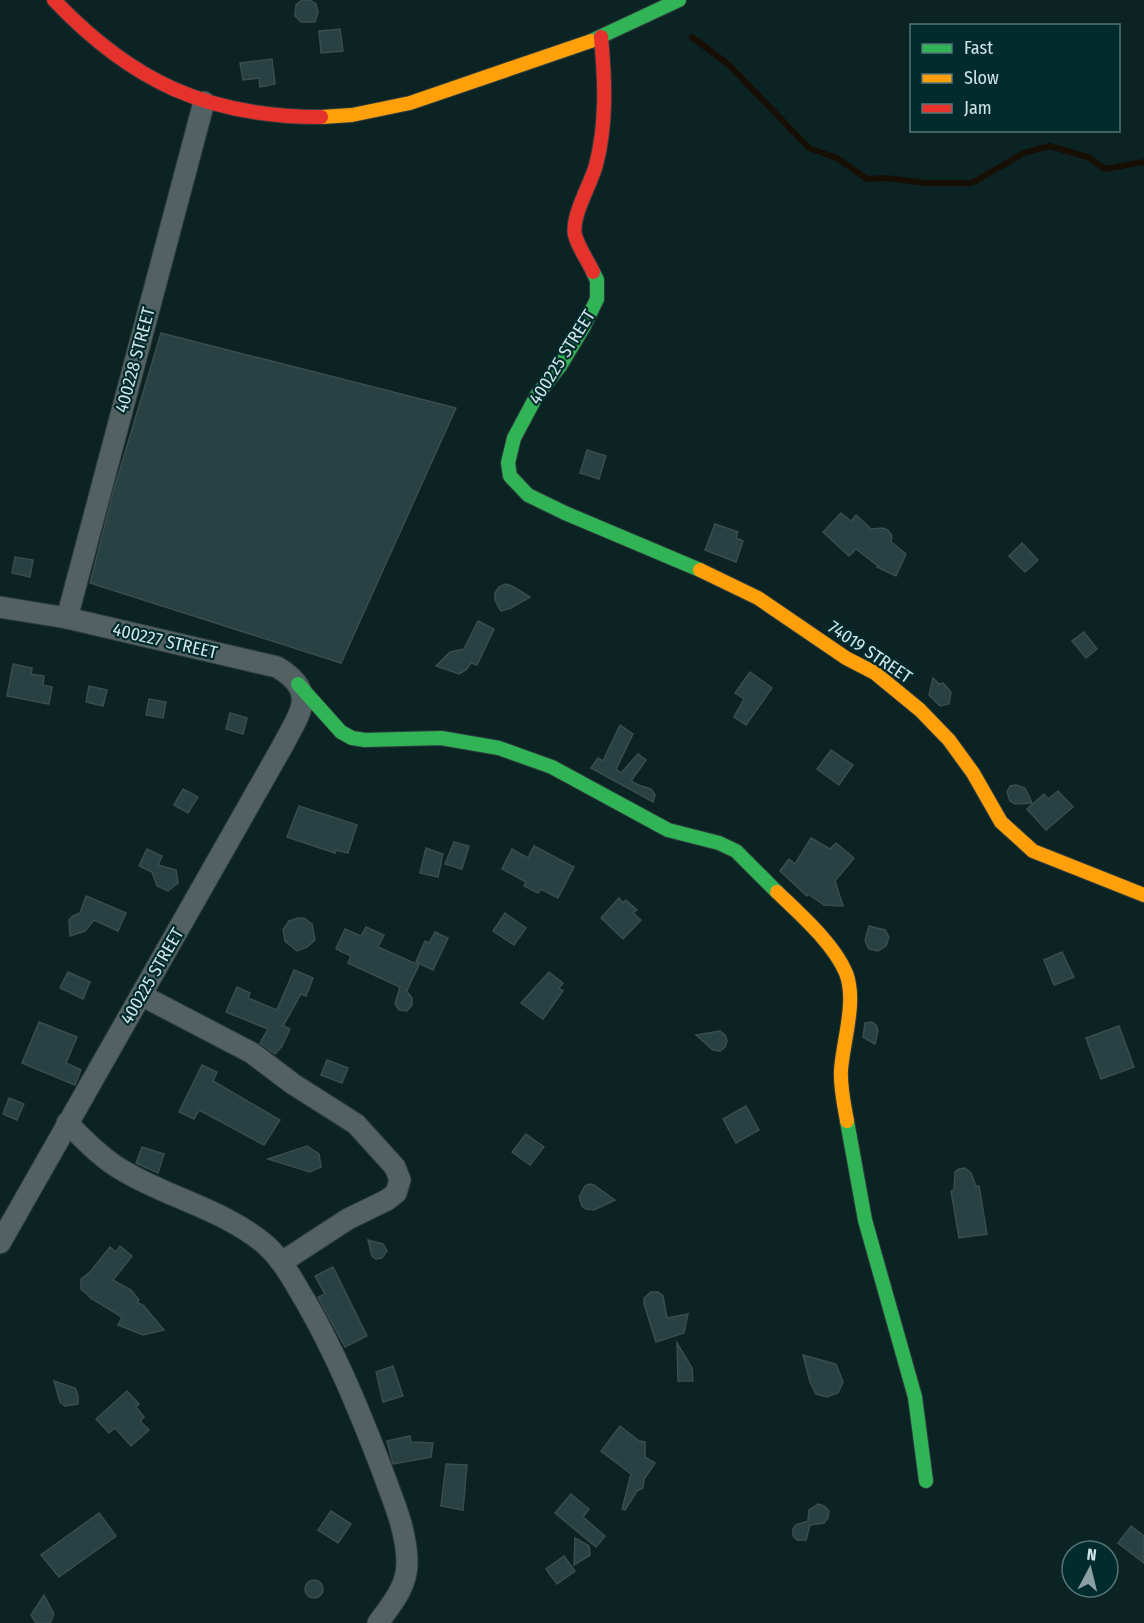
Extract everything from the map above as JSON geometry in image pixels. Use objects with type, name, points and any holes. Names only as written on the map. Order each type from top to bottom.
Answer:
[{"type":"street","points":[[54,0],[73,20],[114,55],[148,77],[204,102],[246,112],[287,117],[338,116],[382,110],[431,96],[601,37],[679,0]]},
{"type":"street","name":"400225 STREET","points":[[528,495],[514,482],[508,470],[509,451],[537,395],[560,366],[584,328],[597,299],[597,280],[575,235],[576,220],[596,165],[601,137],[606,86],[601,37]]},
{"type":"street","name":"400228 STREET","points":[[67,618],[204,102]]},
{"type":"street","name":"74019 STREET","points":[[528,495],[719,578],[748,593],[846,658],[875,673],[920,710],[949,740],[973,773],[1001,822],[1033,851],[1144,895]]},
{"type":"street","name":"400227 STREET","points":[[0,607],[67,618],[277,667],[292,676],[298,684]]},
{"type":"street","points":[[298,684],[341,732],[352,738],[365,740],[441,738],[499,748],[552,767],[668,830],[719,843],[736,851],[803,917],[831,950],[846,974],[849,992],[849,1013],[841,1071],[842,1093],[851,1145],[865,1220],[915,1397],[926,1481]]},
{"type":"street","name":"400225 STREET","points":[[0,1243],[302,708],[302,693],[298,684]]},
{"type":"street","points":[[141,996],[252,1053],[293,1084],[356,1124],[395,1167],[400,1180],[396,1193],[387,1200],[348,1219],[282,1262]]},
{"type":"street","points":[[67,1123],[99,1153],[122,1170],[231,1222],[266,1245],[282,1262],[322,1330],[359,1410],[399,1517],[406,1544],[407,1566],[404,1584],[378,1623]]},
{"type":"building","points":[[302,0],[310,0],[316,4],[318,12],[315,22],[301,22],[295,16],[296,5]]},
{"type":"building","points":[[340,29],[343,51],[321,53],[319,31]]},
{"type":"building","points":[[272,59],[275,84],[260,87],[259,78],[243,80],[240,63]]},
{"type":"building","points":[[161,333],[456,408],[341,663],[90,583],[114,489]]},
{"type":"building","points":[[587,450],[606,456],[599,479],[580,473]]},
{"type":"building","points":[[841,513],[851,521],[856,515],[871,529],[888,530],[892,536],[891,542],[906,554],[896,576],[877,567],[856,549],[849,556],[823,532]]},
{"type":"building","points":[[715,524],[738,532],[736,538],[743,541],[736,562],[705,550]]},
{"type":"building","points":[[1022,543],[1038,560],[1025,572],[1009,556]]},
{"type":"building","points":[[15,557],[33,560],[30,577],[12,573]]},
{"type":"building","points":[[505,584],[530,597],[501,611],[495,600],[495,593]]},
{"type":"building","points":[[478,621],[494,629],[477,665],[471,663],[459,674],[436,666],[450,652],[464,649]]},
{"type":"building","points":[[1084,632],[1097,649],[1086,658],[1072,641]]},
{"type":"building","points":[[13,664],[32,668],[31,674],[44,676],[43,685],[52,687],[49,704],[7,696]]},
{"type":"building","points":[[750,672],[772,688],[746,725],[734,717],[744,699],[735,693]]},
{"type":"building","points":[[933,678],[939,684],[943,683],[951,692],[949,704],[940,706],[929,695]]},
{"type":"building","points":[[89,686],[107,690],[103,706],[86,702]]},
{"type":"building","points":[[149,699],[166,702],[163,718],[146,715]]},
{"type":"building","points":[[230,713],[247,718],[243,734],[226,729]]},
{"type":"building","points":[[620,725],[633,734],[616,769],[621,773],[638,754],[646,760],[631,781],[651,789],[655,795],[653,802],[591,768],[598,758],[603,761]]},
{"type":"building","points":[[831,750],[853,765],[839,785],[817,769]]},
{"type":"building","points":[[1010,786],[1025,788],[1032,803],[1015,804],[1010,801],[1007,792]]},
{"type":"building","points":[[183,789],[198,797],[188,813],[174,805]]},
{"type":"building","points":[[1058,791],[1073,807],[1046,830],[1027,809],[1044,794],[1048,799]]},
{"type":"building","points":[[299,806],[357,825],[348,853],[336,850],[335,853],[287,837]]},
{"type":"building","points":[[811,838],[830,849],[836,843],[854,858],[835,881],[843,906],[824,905],[808,894],[807,896],[780,871],[789,859],[795,864]]},
{"type":"building","points":[[454,842],[469,846],[462,869],[445,864]]},
{"type":"building","points":[[534,846],[574,867],[558,898],[541,889],[538,893],[524,886],[526,882],[502,869],[512,849],[528,858]]},
{"type":"building","points":[[426,848],[443,854],[438,877],[420,873]]},
{"type":"building","points":[[147,849],[162,856],[158,865],[176,870],[178,883],[168,891],[157,886],[152,872],[139,866]]},
{"type":"building","points":[[86,896],[126,913],[118,931],[94,920],[85,931],[70,936],[69,920],[80,913]]},
{"type":"building","points":[[619,898],[623,903],[626,900],[637,910],[633,913],[641,920],[623,939],[601,918]]},
{"type":"building","points":[[505,913],[526,928],[514,945],[493,931]]},
{"type":"building","points":[[304,918],[312,924],[315,940],[307,947],[297,951],[285,941],[283,930],[289,921]]},
{"type":"building","points":[[869,926],[885,930],[889,937],[886,946],[878,951],[869,949],[865,941]]},
{"type":"building","points":[[366,927],[384,935],[378,947],[419,965],[407,990],[405,989],[412,998],[412,1005],[407,1011],[399,1010],[395,1004],[400,987],[348,963],[351,956],[336,949],[345,929],[361,936]]},
{"type":"building","points":[[435,932],[448,938],[433,970],[416,962],[425,941],[429,943]]},
{"type":"building","points":[[1062,952],[1074,977],[1054,985],[1044,960]]},
{"type":"building","points":[[294,970],[313,978],[306,996],[301,994],[283,1026],[290,1029],[282,1046],[275,1054],[260,1043],[268,1029],[226,1012],[237,987],[250,993],[248,998],[277,1010]]},
{"type":"building","points":[[68,972],[90,982],[83,999],[60,988]]},
{"type":"building","points":[[549,972],[563,983],[559,988],[563,991],[543,1019],[521,1003]]},
{"type":"building","points":[[39,1022],[77,1037],[66,1063],[81,1070],[75,1085],[22,1063]]},
{"type":"building","points":[[872,1022],[878,1031],[875,1044],[863,1037],[865,1023]]},
{"type":"building","points":[[1119,1026],[1134,1067],[1101,1079],[1086,1038]]},
{"type":"building","points":[[720,1031],[725,1035],[727,1041],[725,1047],[720,1051],[713,1050],[696,1035]]},
{"type":"building","points":[[327,1060],[348,1068],[342,1083],[321,1075]]},
{"type":"building","points":[[202,1065],[217,1072],[213,1081],[280,1120],[264,1145],[199,1110],[194,1119],[179,1112]]},
{"type":"building","points":[[9,1098],[24,1104],[17,1120],[3,1114]]},
{"type":"building","points":[[746,1106],[759,1130],[736,1143],[723,1119]]},
{"type":"building","points":[[526,1134],[544,1147],[530,1165],[512,1152]]},
{"type":"building","points":[[307,1146],[319,1154],[321,1167],[310,1172],[268,1159]]},
{"type":"building","points":[[142,1147],[164,1154],[158,1173],[136,1163]]},
{"type":"building","points":[[965,1168],[971,1173],[976,1186],[979,1186],[987,1234],[959,1238],[951,1191],[954,1190],[955,1172]]},
{"type":"building","points":[[589,1184],[615,1200],[594,1210],[586,1209],[582,1206],[579,1197],[585,1186]]},
{"type":"building","points":[[368,1240],[383,1244],[387,1251],[382,1258],[376,1259],[372,1256]]},
{"type":"building","points":[[120,1246],[132,1256],[113,1280],[131,1290],[139,1300],[137,1302],[144,1306],[164,1330],[143,1335],[118,1325],[122,1317],[92,1299],[81,1289],[81,1279],[91,1271],[110,1247],[116,1252]]},
{"type":"building","points":[[333,1267],[367,1336],[345,1347],[318,1297],[325,1294],[315,1276]]},
{"type":"building","points":[[651,1292],[658,1292],[663,1296],[667,1318],[688,1314],[684,1333],[656,1342],[644,1304],[644,1298]]},
{"type":"building","points":[[677,1343],[692,1368],[693,1381],[678,1381]]},
{"type":"building","points":[[803,1355],[836,1364],[843,1382],[838,1393],[827,1397],[816,1394],[810,1382]]},
{"type":"building","points":[[393,1366],[403,1396],[383,1402],[376,1372]]},
{"type":"building","points":[[54,1381],[75,1388],[78,1404],[65,1406],[60,1402]]},
{"type":"building","points":[[127,1391],[139,1404],[136,1407],[144,1417],[140,1421],[149,1430],[131,1446],[115,1428],[109,1433],[96,1419]]},
{"type":"building","points":[[620,1426],[639,1441],[645,1442],[645,1457],[655,1463],[644,1479],[643,1488],[637,1491],[625,1510],[622,1509],[631,1474],[601,1451]]},
{"type":"building","points":[[410,1436],[411,1442],[433,1443],[431,1457],[393,1464],[387,1441]]},
{"type":"building","points":[[446,1464],[467,1465],[463,1510],[441,1506]]},
{"type":"building","points":[[571,1494],[589,1509],[583,1517],[605,1536],[596,1547],[555,1513]]},
{"type":"building","points":[[818,1504],[829,1511],[828,1518],[824,1523],[810,1525],[806,1540],[797,1540],[793,1536],[793,1529],[796,1525],[808,1521],[809,1510]]},
{"type":"building","points":[[331,1511],[351,1524],[338,1543],[318,1530]]},
{"type":"building","points":[[99,1513],[116,1536],[59,1577],[41,1555]]},
{"type":"building","points":[[1131,1526],[1144,1536],[1144,1563],[1120,1545],[1120,1540]]},
{"type":"building","points":[[575,1538],[589,1546],[590,1555],[574,1565]]},
{"type":"building","points":[[564,1556],[575,1571],[557,1584],[546,1569]]},
{"type":"building","points":[[310,1580],[318,1580],[323,1585],[321,1596],[310,1598],[305,1593],[305,1585]]},
{"type":"building","points":[[44,1595],[54,1614],[50,1623],[36,1623],[31,1615]]},
{"type":"waterway","points":[[692,37],[729,65],[809,148],[837,158],[867,179],[972,183],[1024,153],[1049,146],[1088,157],[1105,169],[1144,162]]},
{"type":"traffic: fast","points":[[591,41],[679,0]]},
{"type":"traffic: fast","points":[[593,272],[597,280],[597,299],[583,328],[560,366],[537,395],[514,438],[508,463],[510,476],[528,495],[700,570]]},
{"type":"traffic: fast","points":[[298,684],[341,732],[352,738],[365,740],[441,738],[499,748],[552,767],[668,830],[719,843],[736,851],[777,892]]},
{"type":"traffic: fast","points":[[847,1121],[865,1220],[915,1397],[926,1481]]},
{"type":"traffic: slow","points":[[321,117],[352,115],[410,103],[591,41]]},
{"type":"traffic: slow","points":[[700,570],[758,598],[846,658],[875,673],[920,710],[949,740],[973,773],[1001,822],[1033,851],[1144,895]]},
{"type":"traffic: slow","points":[[777,892],[825,940],[846,973],[850,1008],[841,1076],[847,1121]]},
{"type":"traffic: jam","points":[[54,0],[83,29],[113,53],[143,73],[174,89],[207,102],[243,110],[321,117]]},
{"type":"traffic: jam","points":[[593,272],[578,244],[575,227],[600,149],[604,85],[601,37]]}]
